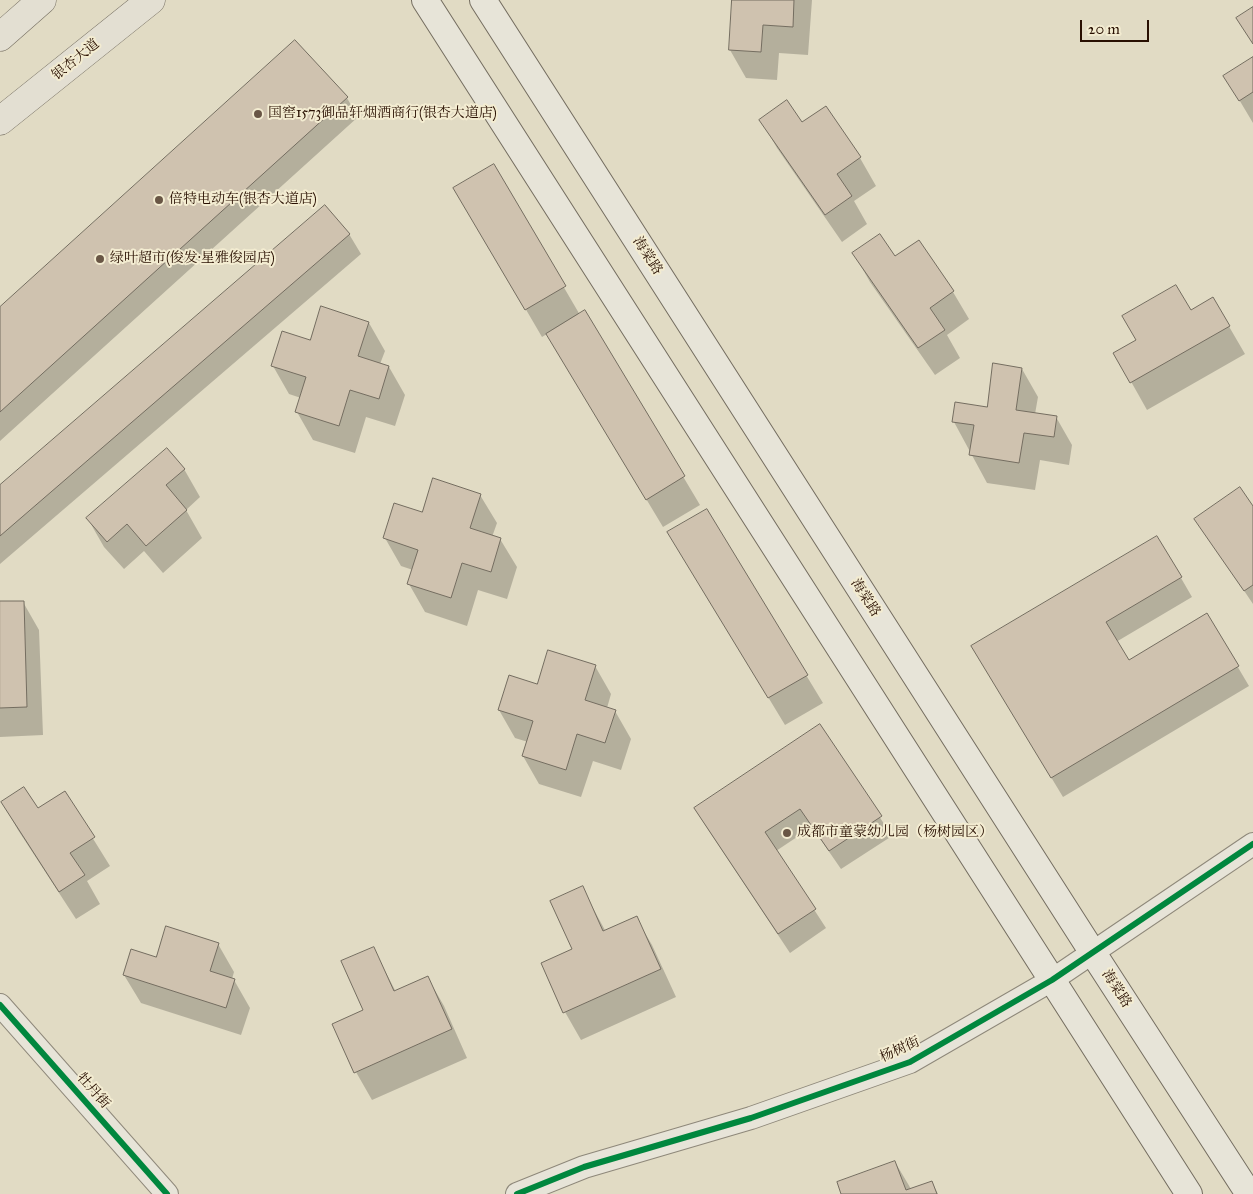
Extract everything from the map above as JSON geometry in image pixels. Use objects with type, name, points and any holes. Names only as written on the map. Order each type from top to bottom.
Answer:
[{"type":"main road","points":[[0,37],[42,0]]},
{"type":"main road","name":"银杏大道","points":[[0,121],[151,0]]},
{"type":"main road","points":[[425,0],[1189,1194]]},
{"type":"main road","name":"海棠路","points":[[484,0],[1248,1194]]},
{"type":"street","name":"杨树街","points":[[516,1194],[584,1167],[751,1118],[910,1062],[1052,980],[1253,844]]},
{"type":"street","name":"牡丹街","points":[[0,1005],[167,1194]]},
{"type":"building","points":[[732,0],[794,0],[793,27],[763,25],[761,52],[729,50]]},
{"type":"building","points":[[1253,7],[1253,44],[1236,18]]},
{"type":"building","points":[[295,40],[348,97],[0,412],[0,307]]},
{"type":"building","points":[[1253,57],[1253,92],[1239,101],[1223,76]]},
{"type":"building","points":[[787,100],[802,122],[826,106],[861,157],[837,174],[852,196],[825,215],[759,120]]},
{"type":"building","points":[[494,164],[566,286],[525,310],[453,188]]},
{"type":"building","points":[[325,205],[350,234],[0,536],[0,485]]},
{"type":"building","points":[[880,234],[895,256],[919,240],[954,291],[930,308],[945,330],[918,348],[852,253]]},
{"type":"building","points":[[1176,285],[1191,310],[1213,297],[1230,326],[1130,383],[1113,353],[1136,340],[1122,316]]},
{"type":"building","points":[[321,306],[369,322],[358,356],[389,366],[379,399],[350,390],[339,426],[295,412],[306,377],[271,366],[282,331],[310,340]]},
{"type":"building","points":[[585,310],[685,476],[646,500],[546,334]]},
{"type":"building","points":[[993,363],[1022,368],[1016,410],[1057,416],[1054,437],[1024,433],[1019,463],[969,455],[974,425],[952,422],[955,402],[987,407]]},
{"type":"building","points":[[167,448],[185,469],[166,485],[187,510],[146,546],[127,524],[107,542],[86,518]]},
{"type":"building","points":[[433,478],[481,494],[470,528],[501,538],[491,572],[462,563],[451,598],[407,584],[418,550],[383,538],[394,503],[422,512]]},
{"type":"building","points":[[1240,487],[1253,506],[1253,585],[1244,591],[1194,519]]},
{"type":"building","points":[[707,509],[808,675],[768,698],[667,532]]},
{"type":"building","points":[[1157,536],[1182,577],[1106,622],[1129,660],[1207,613],[1239,666],[1051,778],[971,646]]},
{"type":"building","points":[[0,601],[24,601],[27,707],[0,708]]},
{"type":"building","points":[[548,650],[596,665],[585,700],[616,710],[605,743],[577,734],[566,770],[522,756],[533,721],[498,710],[509,675],[537,684]]},
{"type":"building","points":[[820,724],[882,816],[829,851],[800,809],[765,832],[816,909],[778,934],[694,808]]},
{"type":"building","points":[[24,787],[38,808],[65,791],[95,837],[70,853],[85,875],[59,892],[1,802]]},
{"type":"building","points":[[583,886],[603,931],[637,916],[661,969],[563,1013],[541,963],[572,949],[550,901]]},
{"type":"building","points":[[166,926],[219,943],[210,971],[235,979],[226,1008],[123,975],[131,949],[156,957]]},
{"type":"building","points":[[374,947],[394,991],[428,976],[452,1029],[354,1073],[332,1024],[363,1010],[341,961]]},
{"type":"building","points":[[895,1161],[906,1190],[932,1181],[937,1194],[841,1194],[837,1182]]},
{"type":"cycle path","points":[[517,1194],[584,1167],[751,1118],[910,1062],[1052,980],[1253,844]]},
{"type":"cycle path","points":[[0,1005],[167,1194]]},
{"type":"place","name":"国窖1573御品轩烟酒商行(银杏大道店)","points":[[258,114]]},
{"type":"place","name":"倍特电动车(银杏大道店)","points":[[159,200]]},
{"type":"place","name":"绿叶超市(俊发·星雅俊园店)","points":[[100,259]]},
{"type":"place","name":"成都市童蒙幼儿园（杨树园区）","points":[[787,833]]}]
